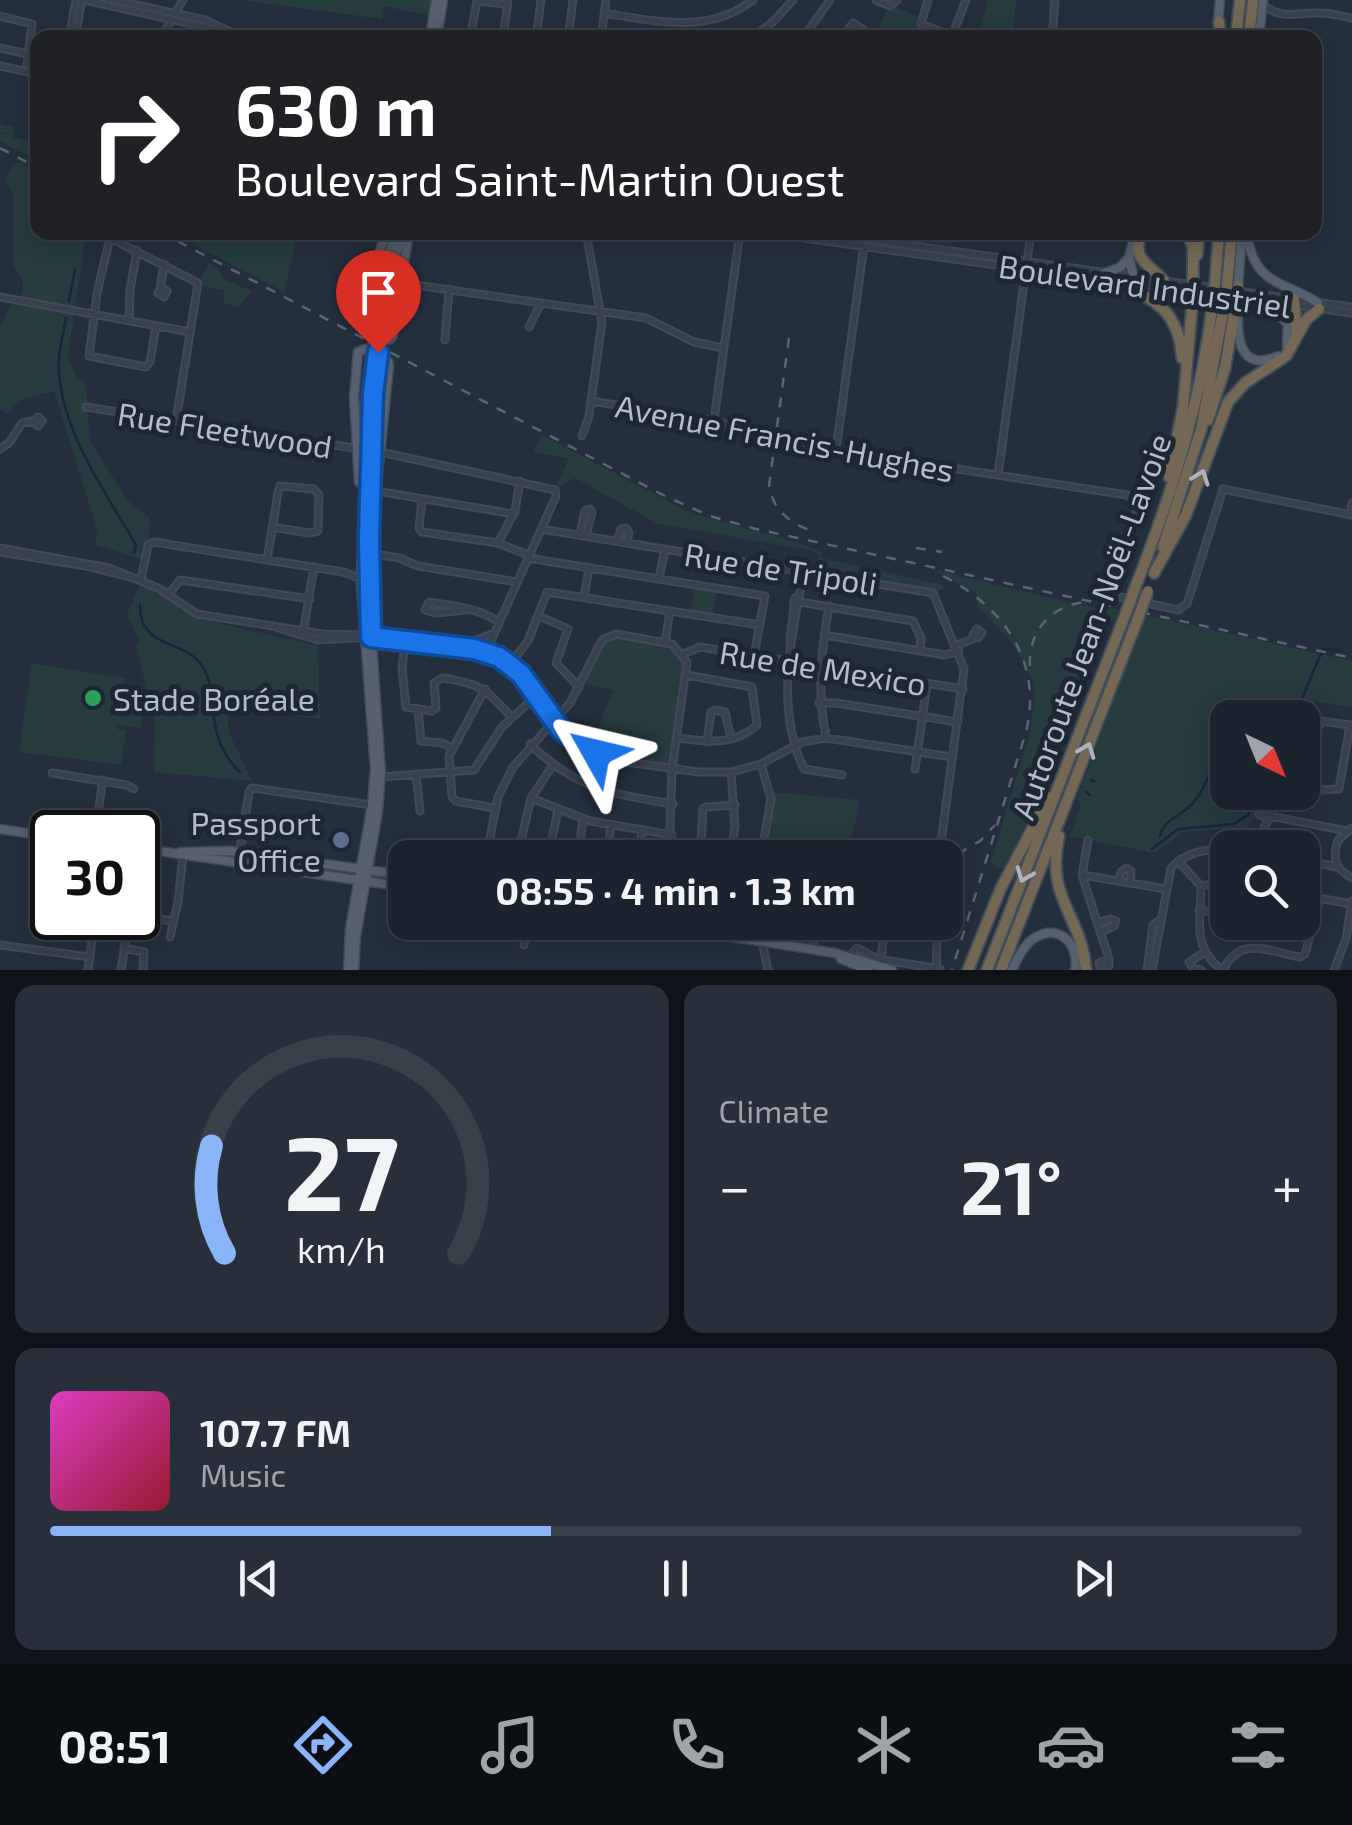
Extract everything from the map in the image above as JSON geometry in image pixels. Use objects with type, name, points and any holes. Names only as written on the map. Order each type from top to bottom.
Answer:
[{"type":"highway","points":[[1237,30],[1240,0]]},
{"type":"highway","points":[[1252,30],[1259,1]]},
{"type":"highway","points":[[1218,22],[1218,30]]},
{"type":"highway","points":[[1138,240],[1139,256],[1145,266],[1164,282]]},
{"type":"highway","points":[[1190,240],[1194,280]]},
{"type":"highway","points":[[1146,560],[1172,468],[1182,412],[1198,240]]},
{"type":"highway","name":"Autoroute Jean-Noël-Lavoie","points":[[987,970],[1124,618],[1154,572],[1198,438],[1228,301],[1220,240]]},
{"type":"highway","name":"Autoroute Jean-Noël-Lavoie","points":[[1227,285],[1231,240]]},
{"type":"highway","points":[[1081,277],[1143,294],[1167,313],[1182,346],[1182,412]]},
{"type":"highway","points":[[1227,285],[1228,301]]},
{"type":"highway","name":"Autoroute Jean-Noël-Lavoie","points":[[1001,970],[1137,621],[1146,560],[1228,301]]},
{"type":"highway","points":[[1294,302],[1297,336]]},
{"type":"highway","points":[[1154,572],[1186,515],[1230,399],[1247,382],[1285,358],[1306,320],[1319,306]]},
{"type":"highway","points":[[968,970],[1004,883],[1046,800],[1059,784]]},
{"type":"highway","points":[[1063,810],[1055,876],[1081,967]]},
{"type":"main road","points":[[435,30],[440,0]]},
{"type":"main road","points":[[1218,22],[1220,0]]},
{"type":"main road","points":[[1259,1],[1260,30]]},
{"type":"main road","points":[[390,240],[394,248],[401,282],[390,340],[368,331],[362,325],[362,317],[394,248],[398,240]]},
{"type":"main road","points":[[1132,240],[1129,258],[1134,280]]},
{"type":"main road","points":[[1227,285],[1242,240]]},
{"type":"main road","points":[[1248,240],[1253,256],[1268,277],[1319,306]]},
{"type":"main road","points":[[375,806],[365,553],[368,450],[376,364],[394,248]]},
{"type":"main road","points":[[1104,273],[1119,268],[1129,258]]},
{"type":"main road","points":[[1228,301],[1239,344],[1249,356],[1267,360],[1283,352],[1290,334],[1284,318],[1264,301]]},
{"type":"main road","points":[[367,490],[376,479],[368,450],[356,370],[358,352],[366,349],[390,364],[368,450]]},
{"type":"main road","points":[[351,970],[350,929],[381,777],[361,580],[365,553]]},
{"type":"main road","points":[[0,830],[30,834]]},
{"type":"main road","points":[[160,851],[388,873]]},
{"type":"main road","points":[[346,867],[368,851]]},
{"type":"main road","points":[[368,851],[382,872]]},
{"type":"main road","points":[[239,858],[388,884]]},
{"type":"main road","points":[[351,970],[362,881]]},
{"type":"main road","points":[[363,897],[378,883]]},
{"type":"main road","points":[[1012,970],[1029,942],[1046,933],[1060,935],[1070,942],[1081,967]]},
{"type":"main road","points":[[751,940],[812,949],[892,970]]},
{"type":"main road","points":[[812,949],[869,970]]},
{"type":"street","points":[[74,30],[81,0],[144,6]]},
{"type":"street","points":[[114,0],[214,30]]},
{"type":"street","points":[[166,30],[183,0]]},
{"type":"street","points":[[537,30],[541,0]]},
{"type":"street","points":[[569,30],[573,0]]},
{"type":"street","points":[[602,30],[606,0]]},
{"type":"street","points":[[604,14],[677,24],[700,23],[729,15],[753,0]]},
{"type":"street","points":[[762,30],[793,0]]},
{"type":"street","points":[[809,30],[830,0]]},
{"type":"street","points":[[876,0],[889,6],[896,0]]},
{"type":"street","points":[[928,0],[921,24],[937,30]]},
{"type":"street","points":[[954,30],[966,0]]},
{"type":"street","points":[[1053,30],[1055,0]]},
{"type":"street","points":[[1259,1],[1275,14]]},
{"type":"street","points":[[471,30],[476,2],[508,2],[504,30]]},
{"type":"street","points":[[1261,20],[1275,14],[1320,13],[1352,18]]},
{"type":"street","points":[[0,16],[33,25],[32,30]]},
{"type":"street","points":[[174,16],[215,23],[229,30]]},
{"type":"street","points":[[26,64],[30,42]]},
{"type":"street","points":[[0,48],[28,54]]},
{"type":"street","points":[[0,66],[30,72]]},
{"type":"street","points":[[108,240],[89,354],[94,359],[146,367],[156,326]]},
{"type":"street","points":[[117,240],[198,283],[176,421]]},
{"type":"street","points":[[582,436],[602,322],[587,240]]},
{"type":"street","points":[[714,420],[739,240]]},
{"type":"street","name":"Boulevard Industriel","points":[[836,240],[1104,273],[1264,301],[1294,302]]},
{"type":"street","name":"Boulevard Industriel","points":[[851,240],[864,243]]},
{"type":"street","points":[[998,475],[1030,240]]},
{"type":"street","points":[[836,450],[864,243]]},
{"type":"street","points":[[129,321],[137,250]]},
{"type":"street","points":[[160,289],[164,264]]},
{"type":"street","name":"Boulevard Industriel","points":[[1027,266],[1081,277],[1164,282],[1352,310]]},
{"type":"street","points":[[401,282],[649,319],[694,342],[724,348]]},
{"type":"street","points":[[445,340],[449,290]]},
{"type":"street","points":[[0,297],[190,332]]},
{"type":"street","points":[[529,327],[541,303]]},
{"type":"street","name":"Avenue Francis-Hughes","points":[[591,401],[714,420],[775,441],[1131,497],[1136,513],[1102,589],[1179,610],[1187,604],[1223,488],[1351,515]]},
{"type":"street","name":"Rue Fleetwood","points":[[86,407],[368,450],[435,467],[520,481]]},
{"type":"street","points":[[0,449],[9,443],[22,422],[33,420]]},
{"type":"street","points":[[486,652],[556,492],[552,487],[520,481],[514,514],[498,543]]},
{"type":"street","points":[[266,560],[272,527],[280,486],[314,489],[320,521],[315,533],[272,527]]},
{"type":"street","points":[[367,490],[514,514]]},
{"type":"street","points":[[422,500],[422,532],[498,543],[528,556],[589,568],[765,596],[754,656]]},
{"type":"street","points":[[1351,515],[1352,504]]},
{"type":"street","name":"Rue de Tripoli","points":[[618,541],[621,529],[626,528],[627,543]]},
{"type":"street","name":"Rue de Tripoli","points":[[541,529],[935,594],[958,648]]},
{"type":"street","points":[[141,580],[148,545],[154,542],[314,567],[351,574],[361,580]]},
{"type":"street","points":[[659,579],[665,549]]},
{"type":"street","points":[[0,550],[98,564],[141,580],[196,614],[330,641],[367,636],[486,652],[510,664],[554,722],[576,742],[626,762],[731,772],[761,764],[795,744],[826,738],[952,758]]},
{"type":"street","points":[[365,553],[517,582]]},
{"type":"street","points":[[304,634],[314,567]]},
{"type":"street","points":[[584,597],[589,568]]},
{"type":"street","points":[[802,571],[788,661],[788,710],[804,769],[842,775]]},
{"type":"street","points":[[168,595],[180,580],[310,599]]},
{"type":"street","points":[[510,664],[528,641],[540,616],[545,592],[760,626]]},
{"type":"street","points":[[797,601],[913,621],[921,638],[920,651]]},
{"type":"street","points":[[465,610],[425,610],[429,602],[480,612],[498,625]]},
{"type":"street","points":[[826,738],[819,666],[828,606]]},
{"type":"street","points":[[665,642],[670,611]]},
{"type":"street","points":[[540,616],[568,629],[556,664],[579,687]]},
{"type":"street","points":[[456,647],[485,638],[498,625]]},
{"type":"street","points":[[489,840],[495,809],[513,767],[554,722],[579,687],[597,645],[610,634],[665,642],[683,654],[687,675],[672,768],[671,840]]},
{"type":"street","points":[[824,636],[944,655],[975,638]]},
{"type":"street","points":[[405,642],[402,668],[406,707],[436,708],[437,680],[468,682],[485,689],[511,718]]},
{"type":"street","name":"Rue de Mexico","points":[[683,654],[700,648],[963,689]]},
{"type":"street","points":[[941,840],[963,689],[964,669],[958,648]]},
{"type":"street","points":[[677,738],[731,740],[756,728],[754,690],[746,685],[687,675]]},
{"type":"street","points":[[915,769],[927,684]]},
{"type":"street","points":[[485,689],[452,748],[448,771],[452,798],[495,809]]},
{"type":"street","points":[[381,777],[477,768],[494,737],[536,696]]},
{"type":"street","points":[[820,704],[836,703],[958,722]]},
{"type":"street","points":[[418,710],[421,741],[442,742],[452,748]]},
{"type":"street","points":[[707,742],[711,712],[715,710],[725,712],[731,740]]},
{"type":"street","points":[[1320,724],[1322,721],[1351,726],[1339,789],[1320,790]]},
{"type":"street","points":[[530,744],[552,765],[601,791],[672,804]]},
{"type":"street","points":[[761,764],[771,799],[764,840]]},
{"type":"street","points":[[522,840],[531,798],[552,765]]},
{"type":"street","points":[[731,772],[735,805],[732,840]]},
{"type":"street","points":[[52,773],[134,789]]},
{"type":"street","points":[[416,774],[420,811]]},
{"type":"street","points":[[99,810],[103,780]]},
{"type":"street","points":[[239,858],[252,788],[375,806]]},
{"type":"street","points":[[531,798],[583,819],[672,835]]},
{"type":"street","points":[[701,840],[706,806],[735,805]]},
{"type":"street","points":[[552,840],[558,810]]},
{"type":"street","points":[[1263,830],[1274,810]]},
{"type":"street","points":[[1258,815],[1350,829]]},
{"type":"street","points":[[580,840],[583,819]]},
{"type":"street","points":[[610,840],[612,824]]},
{"type":"street","points":[[1337,867],[1338,840],[1350,829]]},
{"type":"street","points":[[641,840],[642,830]]},
{"type":"street","points":[[1088,840],[1082,875],[1109,959]]},
{"type":"street","points":[[1149,970],[1170,868],[1197,851],[1210,850]]},
{"type":"street","points":[[170,936],[181,853]]},
{"type":"street","points":[[1178,860],[1200,886],[1198,934],[1205,952],[1223,970],[1234,952],[1243,947],[1300,957],[1309,940]]},
{"type":"street","points":[[1320,864],[1337,867],[1352,878]]},
{"type":"street","points":[[1119,881],[1121,872],[1127,868],[1131,872],[1130,883]]},
{"type":"street","points":[[1082,875],[1166,889]]},
{"type":"street","points":[[1200,886],[1210,883]]},
{"type":"street","points":[[1320,898],[1352,903],[1334,970]]},
{"type":"street","points":[[1198,910],[1210,912]]},
{"type":"street","points":[[160,919],[173,921]]},
{"type":"street","points":[[1098,922],[1116,921],[1100,932]]},
{"type":"street","points":[[88,970],[92,940]]},
{"type":"street","points":[[121,970],[125,940]]},
{"type":"street","points":[[524,945],[525,940]]},
{"type":"street","points":[[812,949],[813,940]]},
{"type":"street","points":[[881,960],[883,940]]},
{"type":"street","points":[[849,957],[857,948],[881,960],[939,969],[938,940]]},
{"type":"street","points":[[762,942],[768,970]]},
{"type":"street","points":[[0,945],[90,957]]},
{"type":"street","points":[[124,948],[144,952],[144,970]]},
{"type":"street","points":[[1205,952],[1190,962],[1193,968],[1203,970],[1215,964]]},
{"type":"green space","points":[[242,0],[431,0],[428,15],[384,6],[382,19]]},
{"type":"green space","points":[[988,0],[1016,0],[1014,30],[980,30]]},
{"type":"green space","points":[[895,7],[919,17],[920,30],[878,30],[888,9]]},
{"type":"green space","points":[[0,124],[14,127],[12,137],[28,140],[30,130],[30,157],[0,141],[0,134],[6,134],[0,132]]},
{"type":"green space","points":[[22,162],[30,166],[30,240],[85,240],[68,356],[76,377],[86,383],[90,442],[129,502],[150,518],[147,561],[96,545],[97,529],[54,391],[19,400],[9,414],[0,409],[0,327],[13,300],[21,301],[23,281],[14,266],[13,192],[5,181],[13,164]]},
{"type":"green space","points":[[185,240],[296,240],[284,292]]},
{"type":"green space","points":[[910,240],[953,240],[951,245]]},
{"type":"green space","points":[[209,263],[217,267],[223,279],[252,291],[238,307],[223,303],[225,290],[201,286]]},
{"type":"green space","points":[[542,435],[683,509],[805,545],[821,552],[822,558],[948,586],[935,592],[816,571],[819,555],[810,550],[658,524],[575,478],[555,490],[569,458],[533,452]]},
{"type":"green space","points":[[931,569],[1085,606],[1119,609],[1105,627],[1051,772],[1005,867],[996,868],[991,862],[1030,732],[1033,680],[1013,644],[978,606],[976,593]]},
{"type":"green space","points":[[141,580],[200,619],[318,646],[320,719],[228,708],[228,731],[252,781],[154,772],[155,722],[136,646],[139,641],[127,615]]},
{"type":"green space","points":[[695,585],[717,589],[712,618],[690,614]]},
{"type":"green space","points":[[1145,615],[1352,661],[1352,708],[1320,700],[1210,700],[1210,810],[1258,810],[1249,827],[1183,832],[1155,853],[1070,836],[1081,804],[1077,799]]},
{"type":"green space","points":[[610,634],[672,644],[687,662],[672,769],[610,758],[590,748],[613,690],[586,684],[579,687],[597,645]]},
{"type":"green space","points":[[32,663],[125,678],[123,687],[147,691],[141,728],[117,725],[117,729],[126,731],[121,765],[19,752]]},
{"type":"green space","points":[[771,792],[860,800],[852,840],[764,840]]},
{"type":"waterway","points":[[69,301],[75,269]]},
{"type":"waterway","points":[[66,318],[59,366],[62,396],[77,441],[136,545],[134,553]]},
{"type":"waterway","points":[[140,605],[147,629],[191,655],[206,673],[220,742],[240,772]]},
{"type":"waterway","points":[[1323,649],[1338,650]]},
{"type":"waterway","points":[[1302,700],[1319,658]]},
{"type":"waterway","points":[[1160,836],[1168,822],[1198,797],[1210,771]]},
{"type":"waterway","points":[[1086,792],[1090,795]]},
{"type":"waterway","points":[[1152,849],[1178,829],[1234,824],[1251,810]]},
{"type":"railway","points":[[0,148],[30,164]]},
{"type":"railway","points":[[175,240],[710,516],[1352,658]]},
{"type":"railway","points":[[789,338],[769,486],[784,515],[814,532]]},
{"type":"railway","points":[[916,548],[942,552]]},
{"type":"railway","points":[[943,576],[984,604],[1014,639],[1029,682],[1030,706],[1026,732],[952,970]]},
{"type":"railway","points":[[1030,666],[1033,642],[1044,623],[1061,609],[1085,602]]},
{"type":"railway","points":[[963,851],[995,825]]},
{"type":"place","name":"Stade Boréale","points":[[93,698]]},
{"type":"place","name":"Passport Office","points":[[341,840]]},
{"type":"route","points":[[378,352],[369,538],[371,637],[474,649],[499,657],[521,674],[562,731],[596,753]]}]
